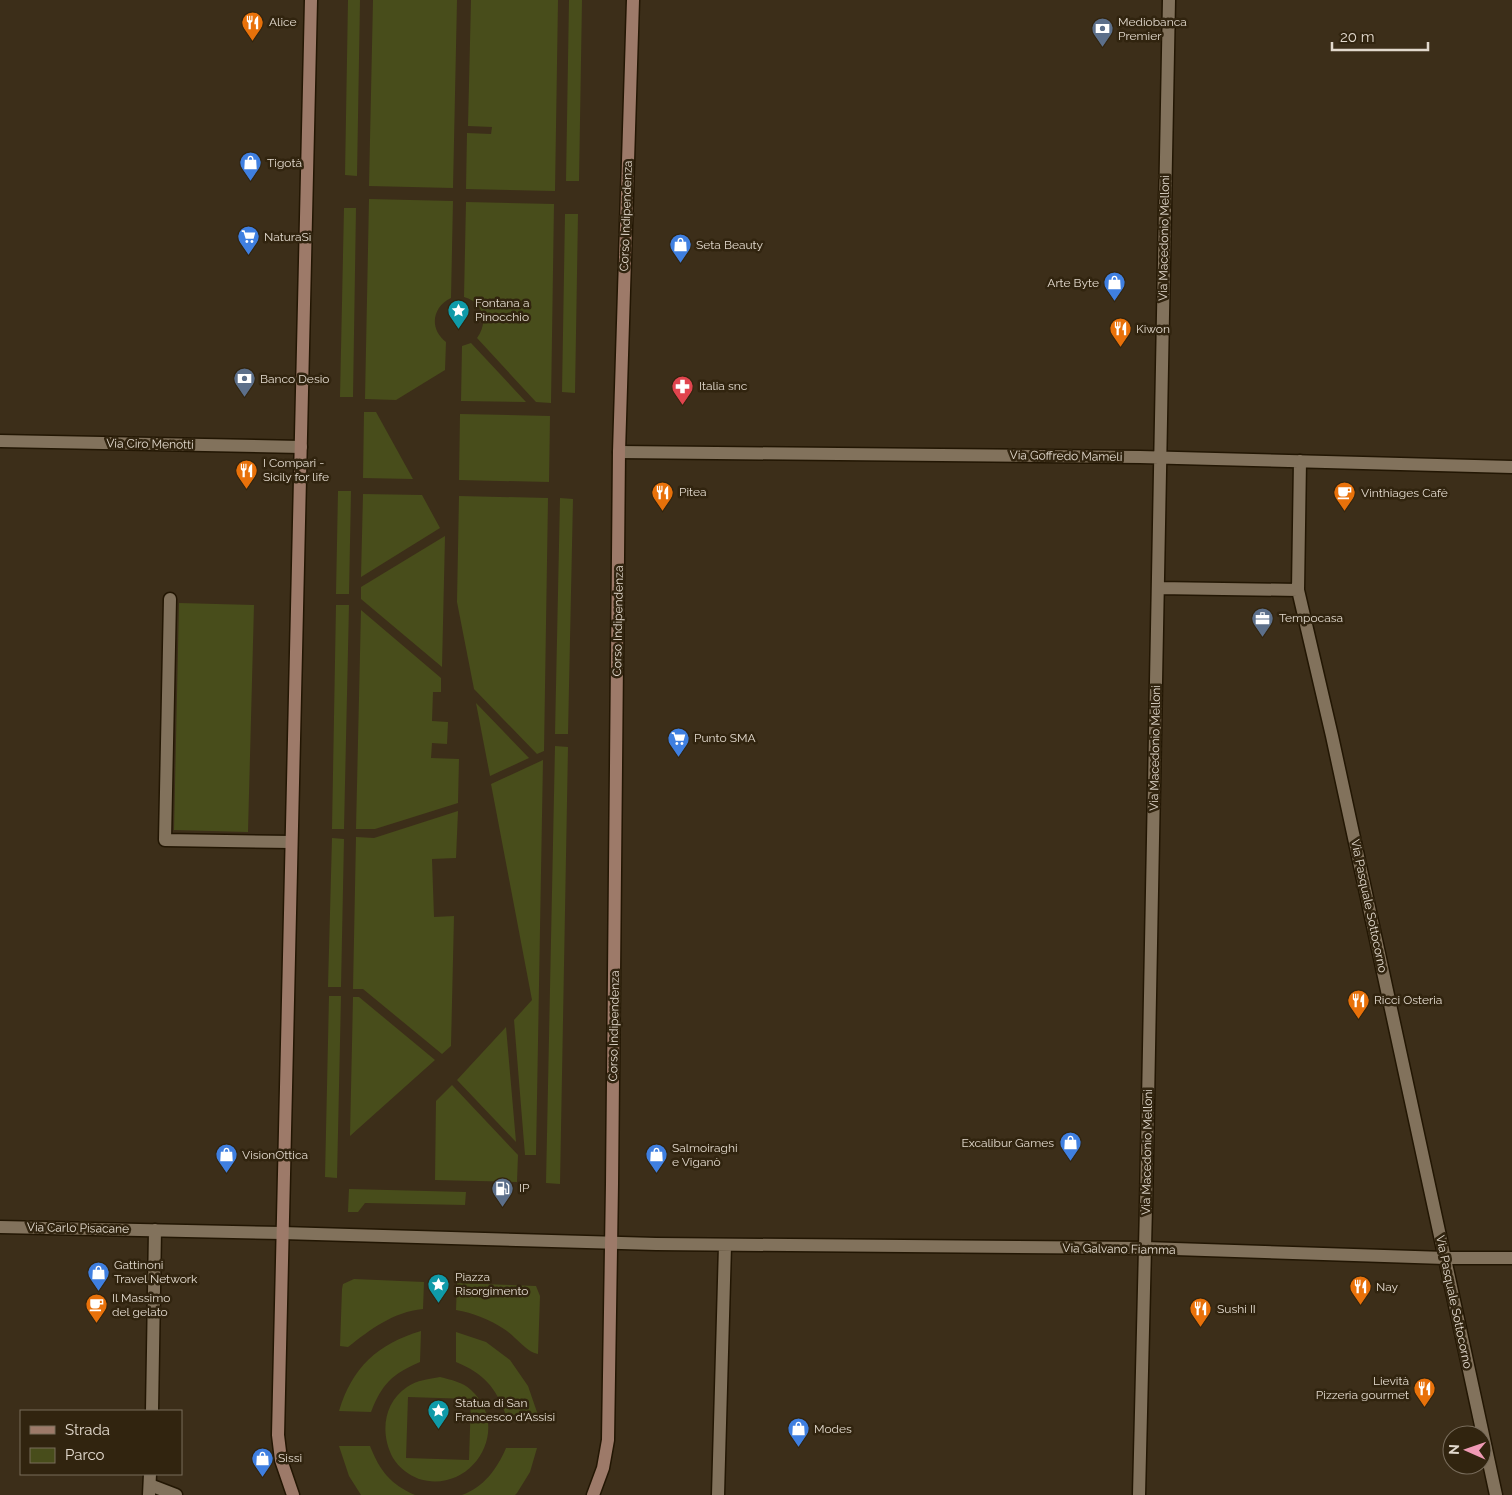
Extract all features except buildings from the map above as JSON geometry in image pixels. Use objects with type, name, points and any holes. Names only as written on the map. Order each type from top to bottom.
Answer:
[{"type":"street","points":[[293,1495],[281,1460],[278,1435],[312,0]]},
{"type":"street","name":"Corso Indipendenza","points":[[611,1243],[619,452],[633,0]]},
{"type":"street","name":"Via Macedonio Melloni","points":[[1139,1495],[1146,1248],[1169,0]]},
{"type":"street","name":"Via Ciro Menotti","points":[[0,441],[301,447]]},
{"type":"street","name":"Via Goffredo Mameli","points":[[619,452],[1160,457],[1512,467]]},
{"type":"street","name":"Via Pasquale Sottocorno","points":[[1300,461],[1298,590],[1332,736],[1496,1495]]},
{"type":"street","points":[[1158,588],[1298,590]]},
{"type":"street","points":[[170,599],[165,840],[292,842]]},
{"type":"street","name":"Via Carlo Pisacane","points":[[0,1227],[156,1230]]},
{"type":"street","points":[[152,1410],[156,1230],[725,1245],[718,1495]]},
{"type":"street","points":[[593,1495],[603,1468],[608,1440],[611,1243]]},
{"type":"street","name":"Via Galvano Fiamma","points":[[725,1245],[1146,1248],[1445,1258],[1512,1258]]},
{"type":"street","points":[[150,1485],[176,1495]]},
{"type":"green space","points":[[348,0],[360,0],[357,176],[345,175]]},
{"type":"green space","points":[[373,0],[457,0],[453,188],[369,186]]},
{"type":"green space","points":[[471,0],[558,0],[555,191],[466,189],[467,133],[491,134],[492,127],[468,126]]},
{"type":"green space","points":[[569,0],[582,0],[579,181],[566,181]]},
{"type":"green space","points":[[369,199],[453,201],[451,298],[440,307],[435,318],[437,331],[446,342],[445,370],[396,400],[365,399]]},
{"type":"green space","points":[[466,202],[554,204],[551,403],[536,402],[477,338],[483,326],[482,313],[476,303],[464,297]]},
{"type":"green space","points":[[344,208],[356,208],[353,397],[340,397]]},
{"type":"green space","points":[[565,214],[578,214],[575,393],[562,392]]},
{"type":"green space","points":[[471,343],[526,402],[461,401],[462,346]]},
{"type":"green space","points":[[364,412],[376,412],[413,479],[363,478]]},
{"type":"green space","points":[[460,414],[550,416],[549,482],[459,480]]},
{"type":"green space","points":[[338,491],[351,491],[349,594],[336,594]]},
{"type":"green space","points":[[363,494],[422,495],[440,528],[361,577]]},
{"type":"green space","points":[[459,496],[548,498],[544,751],[537,754],[474,689],[457,602]]},
{"type":"green space","points":[[560,498],[573,499],[568,734],[555,734]]},
{"type":"green space","points":[[445,536],[442,667],[361,599],[361,587]]},
{"type":"green space","points":[[179,603],[254,605],[248,832],[174,830]]},
{"type":"green space","points":[[336,605],[349,605],[344,829],[332,829]]},
{"type":"green space","points":[[361,610],[441,678],[441,692],[433,692],[432,721],[448,722],[447,744],[432,743],[431,758],[459,759],[458,803],[375,829],[356,829]]},
{"type":"green space","points":[[476,703],[529,758],[490,776]]},
{"type":"green space","points":[[555,746],[568,747],[560,1184],[546,1183]]},
{"type":"green space","points":[[543,760],[536,1155],[525,1155],[514,1020],[532,1000],[491,784]]},
{"type":"green space","points":[[458,811],[456,858],[432,859],[434,917],[454,916],[451,1046],[442,1054],[363,989],[353,989],[356,837],[374,838]]},
{"type":"green space","points":[[332,838],[344,839],[341,987],[328,987]]},
{"type":"green space","points":[[329,996],[341,996],[337,1178],[325,1177]]},
{"type":"green space","points":[[353,997],[359,997],[435,1060],[350,1136]]},
{"type":"green space","points":[[506,1027],[516,1142],[457,1080]]},
{"type":"green space","points":[[452,1085],[518,1155],[517,1182],[435,1180],[436,1101]]},
{"type":"green space","points":[[349,1189],[466,1192],[465,1205],[365,1203],[358,1212],[348,1212]]},
{"type":"green space","points":[[354,1279],[424,1282],[423,1309],[402,1314],[383,1322],[348,1347],[340,1346],[343,1284]]},
{"type":"green space","points":[[457,1283],[536,1286],[540,1296],[538,1354],[529,1351],[508,1332],[493,1322],[456,1310]]},
{"type":"green space","points":[[421,1331],[420,1362],[402,1371],[389,1381],[379,1394],[371,1412],[339,1411],[351,1382],[368,1360],[391,1343]]},
{"type":"green space","points":[[456,1332],[486,1342],[510,1360],[528,1386],[538,1415],[506,1415],[493,1389],[487,1382],[474,1371],[456,1362]]},
{"type":"green space","points":[[440,1377],[453,1380],[468,1387],[483,1405],[488,1422],[487,1439],[481,1455],[470,1468],[455,1477],[438,1481],[419,1479],[395,1462],[386,1439],[386,1420],[393,1401],[407,1387],[423,1380]],"holes":[[[408,1397],[471,1399],[469,1460],[406,1458]]]},
{"type":"green space","points":[[339,1446],[370,1446],[387,1476],[406,1491],[415,1495],[361,1495],[349,1476]]},
{"type":"green space","points":[[506,1448],[537,1448],[530,1472],[517,1493],[515,1495],[462,1495],[470,1492],[489,1476]]},
{"type":"place","name":"Alice","points":[[253,41]]},
{"type":"place","name":"Mediobanca Premier","points":[[1102,48]]},
{"type":"place","name":"Tigotà","points":[[251,182]]},
{"type":"place","name":"NaturaSì","points":[[248,256]]},
{"type":"place","name":"Seta Beauty","points":[[680,264]]},
{"type":"place","name":"Arte Byte","points":[[1115,302]]},
{"type":"place","name":"Fontana a Pinocchio","points":[[459,329]]},
{"type":"place","name":"Kiwon","points":[[1120,348]]},
{"type":"place","name":"Banco Desio","points":[[244,398]]},
{"type":"place","name":"Italia snc","points":[[683,405]]},
{"type":"place","name":"I Compari - Sicily for life","points":[[247,489]]},
{"type":"place","name":"Pitea","points":[[663,511]]},
{"type":"place","name":"Vinthiages Cafè","points":[[1345,512]]},
{"type":"place","name":"Tempocasa","points":[[1263,637]]},
{"type":"place","name":"Punto SMA","points":[[678,757]]},
{"type":"place","name":"Ricci Osteria","points":[[1358,1019]]},
{"type":"place","name":"Excalibur Games","points":[[1070,1162]]},
{"type":"place","name":"VisionOttica","points":[[226,1174]]},
{"type":"place","name":"Salmoiraghi e Viganò","points":[[656,1174]]},
{"type":"place","name":"IP","points":[[503,1207]]},
{"type":"place","name":"Gattinoni Travel Network","points":[[98,1291]]},
{"type":"place","name":"Piazza Risorgimento","points":[[439,1303]]},
{"type":"place","name":"Nay","points":[[1360,1306]]},
{"type":"place","name":"Il Massimo del gelato","points":[[96,1324]]},
{"type":"place","name":"Sushi II","points":[[1201,1328]]},
{"type":"place","name":"Lievità Pizzeria gourmet","points":[[1425,1407]]},
{"type":"place","name":"Statua di San Francesco d'Assisi","points":[[439,1429]]},
{"type":"place","name":"Modes","points":[[798,1448]]},
{"type":"place","name":"Sissi","points":[[262,1477]]}]
